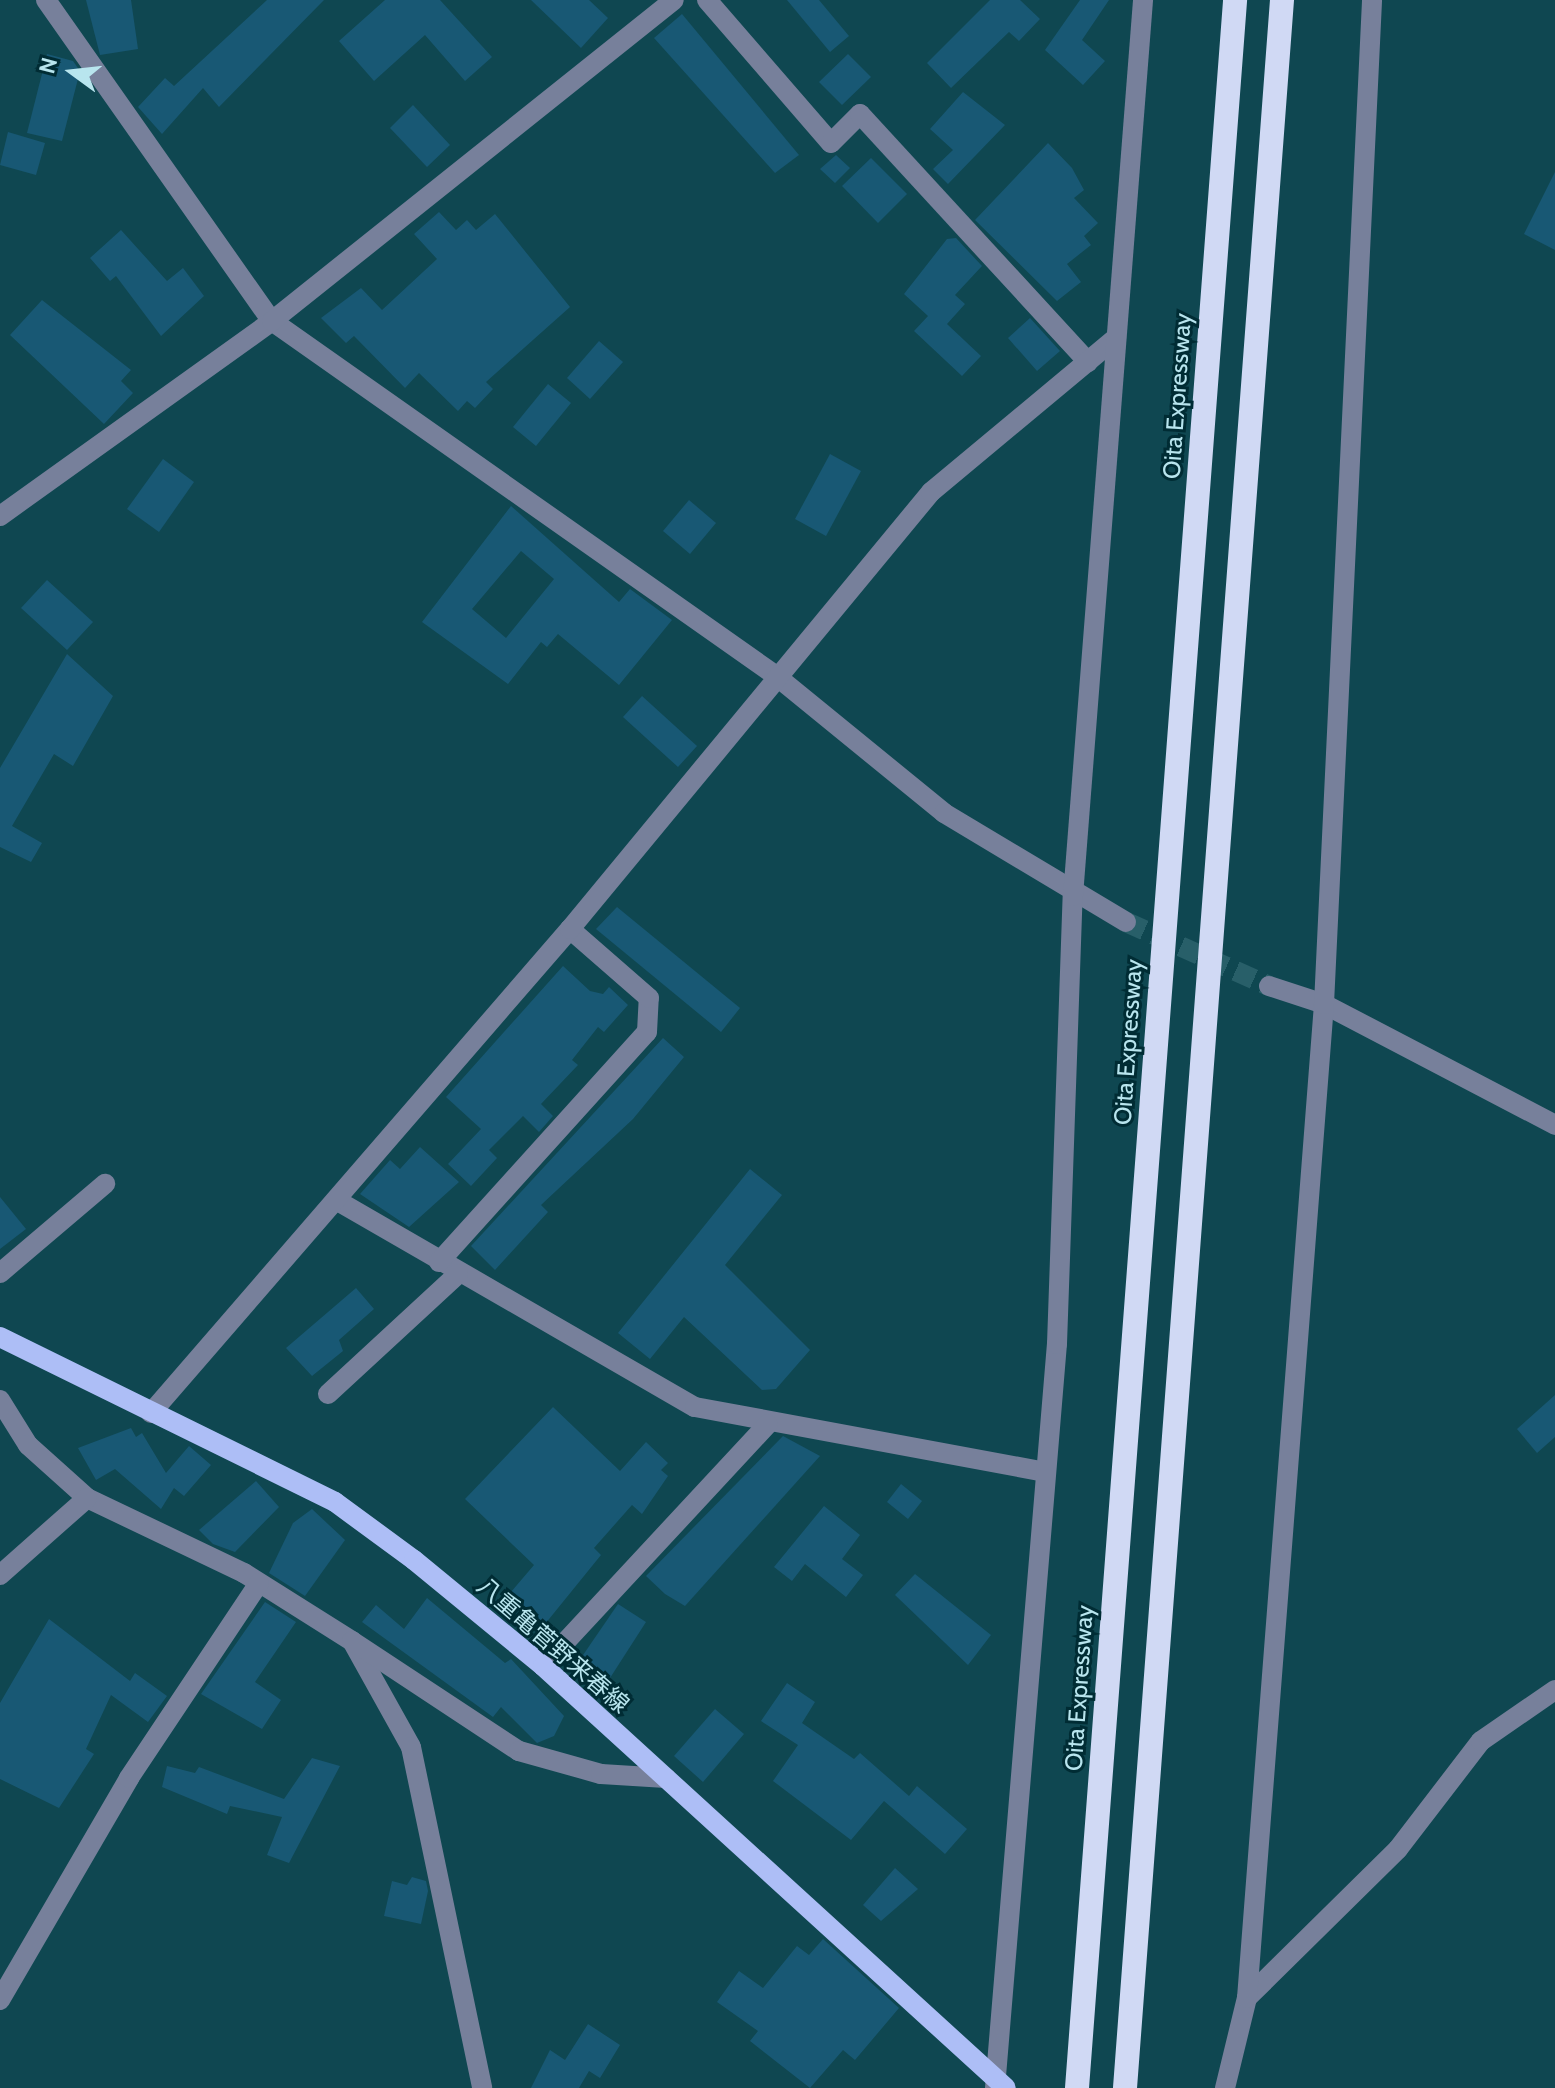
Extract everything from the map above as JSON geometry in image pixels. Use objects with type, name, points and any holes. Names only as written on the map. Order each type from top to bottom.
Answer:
[{"type":"highway","name":"Oita Expressway","points":[[1077,2088],[1235,0]]},
{"type":"highway","points":[[1125,2088],[1282,0]]},
{"type":"main road","name":"八重亀菅野来春線","points":[[0,1337],[335,1502],[543,1666],[999,2085]]},
{"type":"street","points":[[46,0],[272,321],[775,675],[944,813],[1073,896],[1126,922]]},
{"type":"street","points":[[0,516],[272,321],[674,0]]},
{"type":"street","points":[[707,0],[831,143],[860,114],[1088,362]]},
{"type":"street","points":[[999,2085],[1046,1472],[1073,896],[1143,0]]},
{"type":"street","points":[[1225,2088],[1247,1998],[1324,1004],[1372,0]]},
{"type":"street","points":[[151,1413],[570,929],[775,675],[931,492],[1116,338]]},
{"type":"street","points":[[439,1262],[647,1032],[649,998],[570,929]]},
{"type":"street","points":[[1269,986],[1324,1004],[1555,1125]]},
{"type":"street","points":[[0,1273],[105,1184]]},
{"type":"street","points":[[336,1200],[458,1274],[695,1407],[768,1424],[1046,1472]]},
{"type":"street","points":[[328,1394],[458,1274]]},
{"type":"street","points":[[0,1400],[28,1445],[87,1498],[259,1583],[519,1751],[601,1774],[666,1778]]},
{"type":"street","points":[[543,1666],[768,1424]]},
{"type":"street","points":[[0,1575],[87,1498]]},
{"type":"street","points":[[0,2000],[114,1803],[259,1583]]},
{"type":"street","points":[[352,1641],[411,1747],[482,2088]]},
{"type":"street","points":[[1247,1998],[1398,1849],[1481,1741],[1555,1690]]},
{"type":"building","points":[[86,0],[131,0],[138,49],[100,55]]},
{"type":"building","points":[[267,0],[324,0],[219,107],[203,88],[162,134],[138,107],[165,78],[174,86]]},
{"type":"building","points":[[385,0],[440,0],[492,57],[465,81],[425,35],[374,81],[339,41]]},
{"type":"building","points":[[531,0],[589,0],[608,18],[581,48]]},
{"type":"building","points":[[787,0],[819,0],[849,36],[830,52]]},
{"type":"building","points":[[990,0],[1020,0],[1040,19],[1019,41],[1009,32],[951,88],[927,63]]},
{"type":"building","points":[[1080,0],[1109,0],[1082,40],[1105,61],[1083,85],[1045,50]]},
{"type":"building","points":[[682,14],[799,155],[775,173],[654,38]]},
{"type":"building","points":[[47,54],[73,61],[80,71],[62,141],[27,133]]},
{"type":"building","points":[[848,54],[871,77],[842,105],[819,82]]},
{"type":"building","points":[[963,92],[1005,125],[948,184],[933,169],[953,150],[930,129]]},
{"type":"building","points":[[413,105],[450,145],[427,167],[390,128]]},
{"type":"building","points":[[8,132],[45,143],[36,175],[0,165]]},
{"type":"building","points":[[1048,143],[1072,168],[1084,190],[1074,198],[1098,223],[1084,236],[1091,245],[1067,264],[1081,282],[1057,301],[975,220]]},
{"type":"building","points":[[836,155],[850,168],[835,183],[820,169]]},
{"type":"building","points":[[871,158],[907,194],[878,223],[842,186]]},
{"type":"building","points":[[1555,172],[1555,250],[1524,234]]},
{"type":"building","points":[[439,212],[456,230],[467,220],[476,230],[495,214],[570,307],[486,382],[493,389],[475,408],[467,401],[458,411],[419,373],[405,388],[354,336],[346,343],[321,318],[361,288],[382,310],[437,259],[414,234]]},
{"type":"building","points":[[121,230],[167,281],[183,268],[204,296],[161,336],[116,276],[110,281],[90,258]]},
{"type":"building","points":[[956,238],[982,266],[955,295],[965,304],[947,324],[981,356],[962,376],[914,331],[928,316],[904,294],[947,239]]},
{"type":"building","points":[[42,300],[131,370],[121,381],[133,393],[104,424],[10,335]]},
{"type":"building","points":[[1030,318],[1060,351],[1037,371],[1008,338]]},
{"type":"building","points":[[599,341],[623,362],[590,399],[567,378]]},
{"type":"building","points":[[548,384],[571,403],[536,446],[513,427]]},
{"type":"building","points":[[830,454],[861,471],[826,536],[795,519]]},
{"type":"building","points":[[163,459],[194,482],[159,532],[127,509]]},
{"type":"building","points":[[689,500],[716,523],[690,554],[663,531]]},
{"type":"building","points":[[511,506],[619,602],[630,589],[672,620],[619,685],[558,634],[547,647],[541,642],[508,684],[422,622]],"holes":[[[521,551],[554,579],[506,638],[472,609]]]},
{"type":"building","points":[[47,580],[93,622],[67,650],[21,608]]},
{"type":"building","points":[[67,654],[113,696],[73,766],[54,754],[12,826],[42,843],[31,862],[0,847],[0,768]]},
{"type":"building","points":[[642,696],[697,746],[678,767],[623,717]]},
{"type":"building","points":[[617,907],[740,1008],[721,1032],[596,929]]},
{"type":"building","points":[[563,966],[590,991],[603,994],[609,987],[628,1005],[604,1032],[598,1027],[572,1060],[578,1065],[541,1104],[553,1116],[539,1132],[523,1116],[489,1150],[497,1158],[471,1186],[448,1164],[481,1129],[446,1097]]},
{"type":"building","points":[[663,1038],[684,1057],[633,1119],[541,1205],[548,1212],[495,1270],[471,1246]]},
{"type":"building","points":[[420,1147],[459,1182],[409,1227],[360,1194],[390,1160],[400,1169]]},
{"type":"building","points":[[750,1169],[782,1195],[725,1265],[810,1350],[776,1389],[762,1390],[684,1317],[650,1359],[618,1333]]},
{"type":"building","points":[[0,1197],[26,1229],[0,1249]]},
{"type":"building","points":[[356,1288],[374,1309],[339,1340],[343,1351],[312,1376],[286,1348]]},
{"type":"building","points":[[1555,1395],[1555,1437],[1537,1453],[1517,1429]]},
{"type":"building","points":[[553,1407],[620,1471],[646,1442],[668,1463],[661,1470],[668,1476],[642,1514],[632,1505],[594,1548],[601,1555],[541,1629],[505,1599],[534,1565],[465,1499]]},
{"type":"building","points":[[131,1428],[136,1437],[142,1433],[166,1473],[189,1446],[211,1465],[184,1496],[174,1488],[161,1509],[115,1469],[96,1480],[78,1448]]},
{"type":"building","points":[[783,1436],[820,1456],[685,1606],[665,1594],[646,1576]]},
{"type":"building","points":[[256,1481],[279,1507],[235,1552],[213,1544],[199,1530]]},
{"type":"building","points":[[901,1484],[922,1501],[908,1519],[887,1502]]},
{"type":"building","points":[[824,1506],[860,1535],[842,1559],[863,1575],[846,1597],[805,1564],[792,1581],[774,1567]]},
{"type":"building","points":[[312,1509],[345,1540],[305,1596],[269,1573],[293,1523]]},
{"type":"building","points":[[915,1574],[991,1635],[968,1665],[895,1595]]},
{"type":"building","points":[[427,1598],[505,1663],[511,1659],[564,1716],[554,1736],[537,1743],[501,1707],[493,1717],[362,1622],[376,1605],[404,1629]]},
{"type":"building","points":[[265,1602],[296,1622],[255,1682],[281,1700],[262,1729],[201,1694]]},
{"type":"building","points":[[618,1604],[646,1622],[610,1678],[581,1658]]},
{"type":"building","points":[[49,1619],[130,1681],[135,1673],[167,1696],[148,1722],[111,1695],[86,1749],[94,1754],[59,1808],[0,1779],[0,1703]]},
{"type":"building","points":[[787,1683],[815,1702],[802,1723],[854,1759],[860,1753],[909,1796],[917,1786],[967,1829],[945,1854],[884,1801],[851,1840],[773,1781],[798,1745],[761,1721]]},
{"type":"building","points":[[715,1709],[744,1734],[703,1782],[674,1756]]},
{"type":"building","points":[[312,1758],[340,1766],[289,1863],[267,1855],[282,1817],[230,1806],[227,1814],[162,1787],[167,1766],[195,1773],[199,1767],[284,1799]]},
{"type":"building","points":[[895,1868],[918,1889],[881,1921],[863,1905]]},
{"type":"building","points":[[412,1877],[426,1881],[428,1891],[421,1924],[384,1916],[392,1881],[407,1885]]},
{"type":"building","points":[[823,1939],[899,2008],[855,2060],[843,2050],[810,2088],[750,2041],[758,2031],[717,2002],[739,1971],[763,1988],[797,1946],[809,1955]]},
{"type":"building","points":[[588,2024],[620,2045],[600,2078],[589,2071],[579,2088],[531,2088],[550,2050],[565,2060]]},
{"type":"tunnel","points":[[1126,922],[1269,986]]}]
